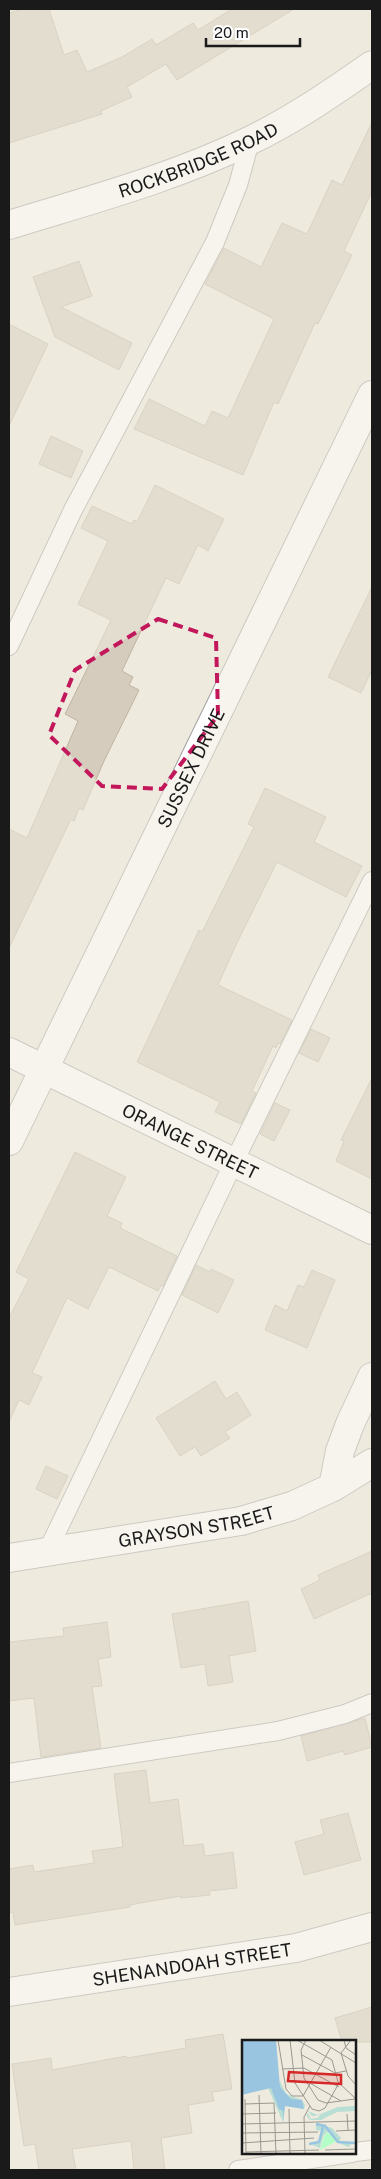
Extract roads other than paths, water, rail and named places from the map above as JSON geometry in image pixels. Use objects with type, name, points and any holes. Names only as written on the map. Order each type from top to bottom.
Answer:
[{"type":"street","name":"ROCKBRIDGE ROAD","points":[[9,225],[184,169],[250,141],[313,106],[372,66]]},
{"type":"street","name":"SUSSEX DRIVE","points":[[9,1141],[372,395]]},
{"type":"street","name":"ORANGE STREET","points":[[9,1052],[372,1230]]},
{"type":"street","points":[[333,1487],[340,1451],[350,1424],[372,1377]]},
{"type":"street","name":"GRAYSON STREET","points":[[9,1558],[241,1521],[292,1506],[333,1487],[372,1463]]},
{"type":"street","name":"SHENANDOAH STREET","points":[[9,1992],[296,1948],[372,1926]]},
{"type":"lane","points":[[9,646],[73,510],[215,242],[238,185],[250,141]]},
{"type":"lane","points":[[47,1552],[234,1162],[372,882]]},
{"type":"lane","points":[[9,1773],[278,1731],[345,1714],[372,1703]]},
{"type":"lane","points":[[356,2152],[372,2150]]},
{"type":"lane","points":[[238,2170],[340,2154]]}]
